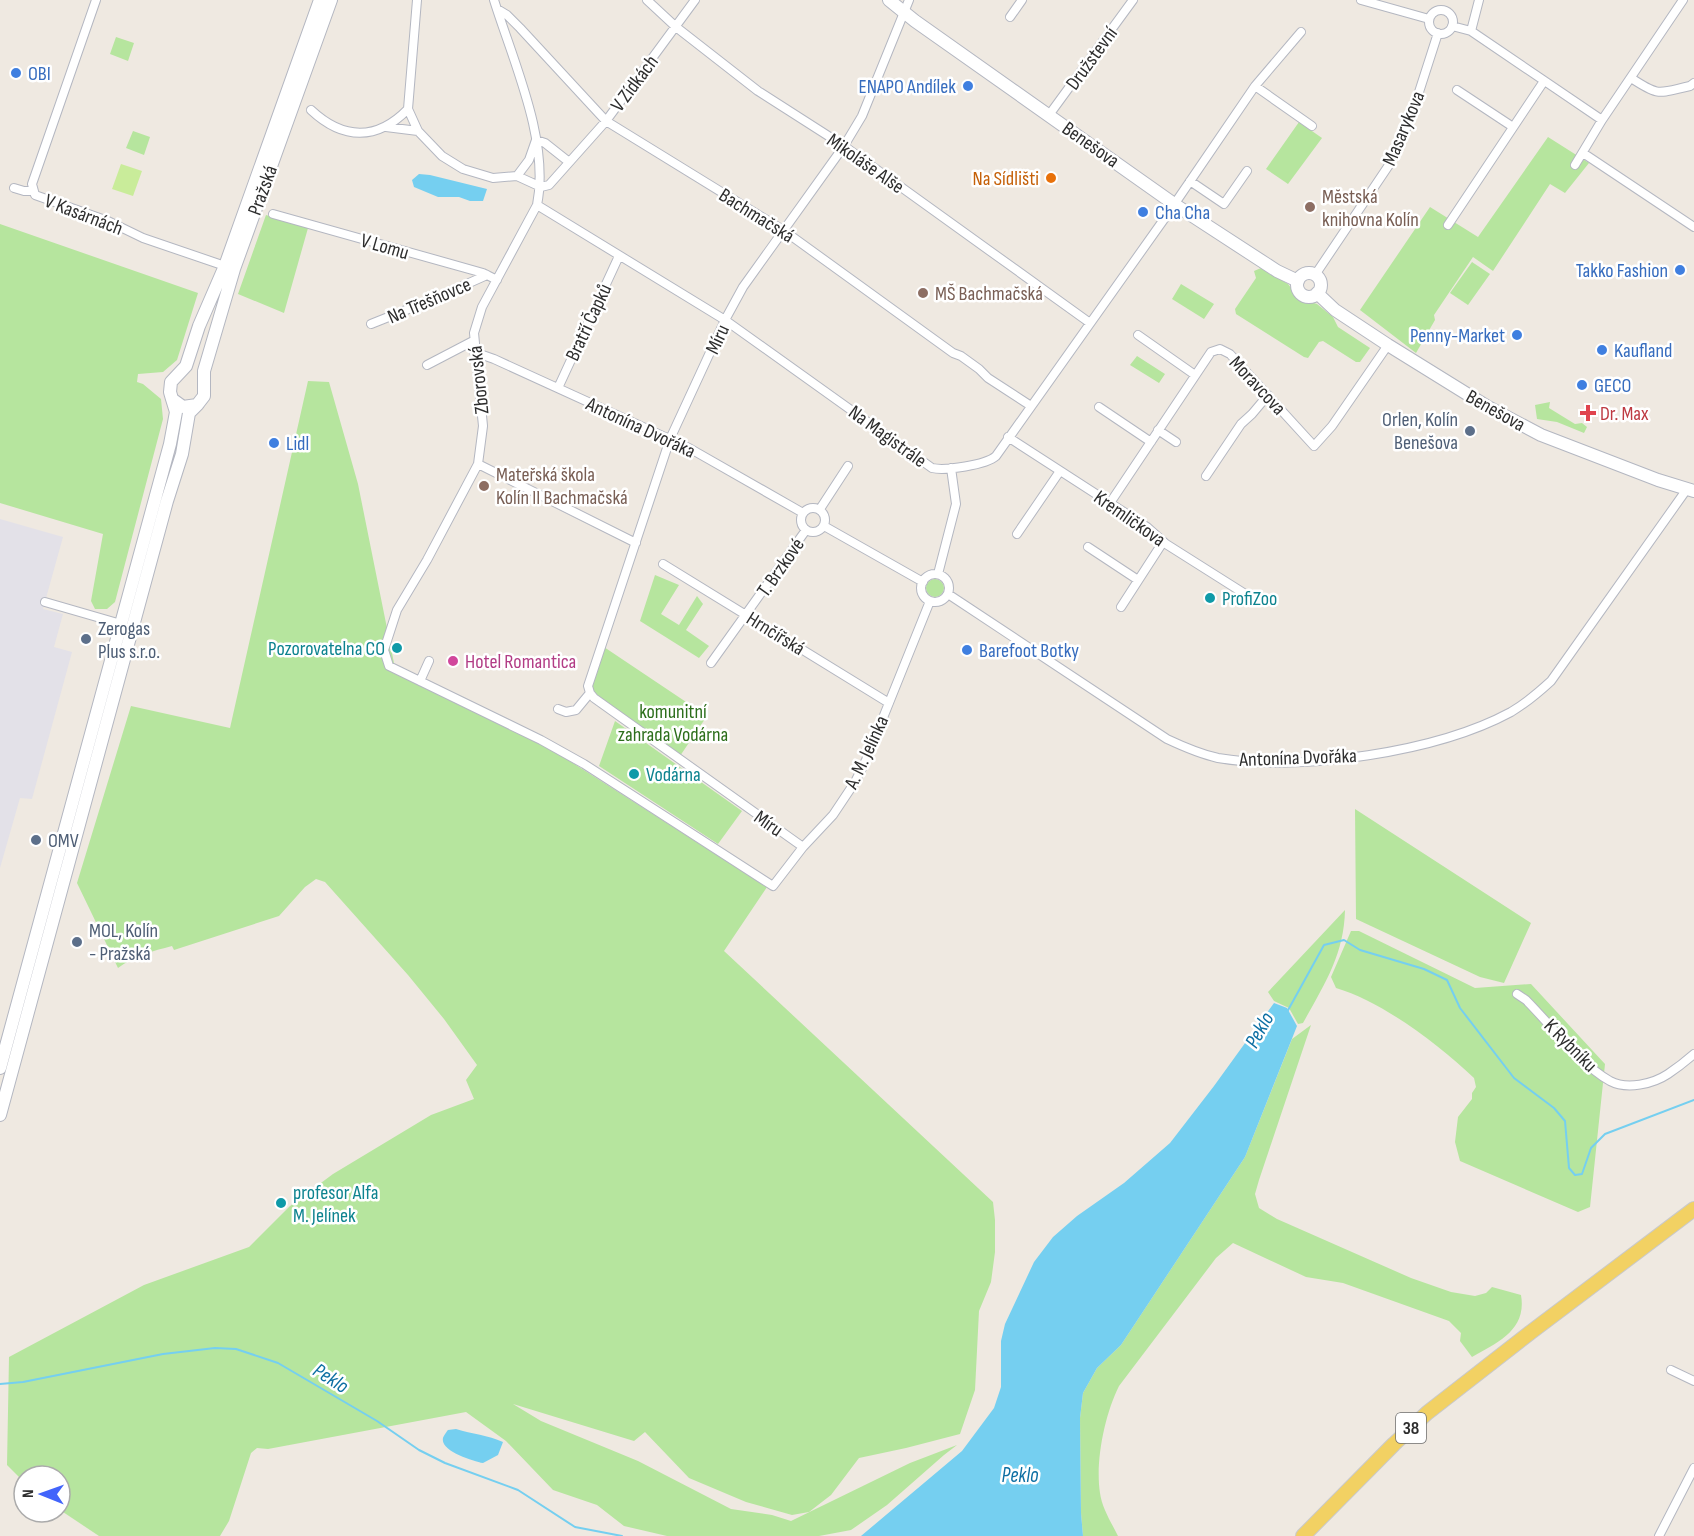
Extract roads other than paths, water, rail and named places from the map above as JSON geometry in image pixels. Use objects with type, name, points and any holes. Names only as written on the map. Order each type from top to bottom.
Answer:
[{"type":"main road","name":"38","points":[[1303,1536],[1427,1413],[1694,1209]]},
{"type":"street","name":"V Kasárnách","points":[[96,0],[32,184],[33,191],[35,195],[108,221],[143,238],[225,266]]},
{"type":"street","points":[[417,0],[408,109],[418,131],[442,156],[463,169],[493,178],[517,176],[541,187]]},
{"type":"street","name":"Zborovská","points":[[494,0],[531,112],[541,187],[537,205],[482,307],[474,333],[473,342],[483,426],[478,464],[427,560],[397,610],[384,650],[390,666],[541,740],[584,764],[773,886]]},
{"type":"street","name":"Mikoláše Alše","points":[[646,0],[676,27],[758,91],[844,146],[1090,323]]},
{"type":"street","name":"V Zídkách","points":[[541,187],[549,185],[606,121],[694,0]]},
{"type":"street","name":"Benešova","points":[[889,0],[1174,204],[1277,271],[1298,281],[1297,287],[1302,295],[1308,297],[1317,293],[1330,306],[1388,345],[1488,407],[1541,435],[1658,480],[1691,490]]},
{"type":"street","name":"Míru","points":[[803,848],[602,705],[590,693],[588,686],[670,439],[725,320],[743,287],[844,146],[866,105],[909,0]]},
{"type":"street","points":[[1010,17],[1022,0]]},
{"type":"street","name":"Družstevní","points":[[1049,115],[1133,0]]},
{"type":"street","points":[[1361,0],[1429,19]]},
{"type":"street","points":[[1444,10],[1446,0]]},
{"type":"street","points":[[1471,31],[1479,0]]},
{"type":"street","points":[[1575,165],[1602,120],[1683,0]]},
{"type":"street","name":"Pražská","points":[[179,374],[186,366],[199,326],[225,266],[322,1]]},
{"type":"street","name":"Pražská","points":[[204,383],[204,372],[234,269],[322,1]]},
{"type":"street","name":"Bachmačská","points":[[497,9],[520,28],[606,121],[783,230],[1030,406]]},
{"type":"street","points":[[1444,10],[1452,19],[1452,26],[1444,33],[1438,33],[1430,26],[1429,19],[1433,13],[1444,10]]},
{"type":"street","points":[[1452,26],[1471,31],[1602,120]]},
{"type":"street","name":"Na Magistrále","points":[[537,205],[725,320],[932,468],[940,470],[989,461],[996,456],[1255,86],[1301,32]]},
{"type":"street","name":"Masarykova","points":[[1316,275],[1389,165],[1410,120],[1438,33]]},
{"type":"street","points":[[1630,78],[1651,91],[1660,93],[1694,83]]},
{"type":"street","points":[[1448,225],[1544,81]]},
{"type":"street","points":[[1255,86],[1312,126]]},
{"type":"street","points":[[1457,90],[1513,127]]},
{"type":"street","points":[[386,128],[408,109]]},
{"type":"street","points":[[311,110],[324,121],[354,132],[370,132],[386,128],[418,131]]},
{"type":"street","points":[[517,176],[529,160],[536,140],[546,143],[569,162]]},
{"type":"street","points":[[1583,153],[1694,227]]},
{"type":"street","points":[[1190,181],[1224,204],[1247,171]]},
{"type":"street","points":[[14,188],[33,191]]},
{"type":"street","name":"V Lomu","points":[[273,214],[487,275],[497,280]]},
{"type":"street","name":"Bratří Čapků","points":[[558,388],[619,256]]},
{"type":"street","points":[[1298,281],[1305,273],[1316,275],[1320,284],[1317,293]]},
{"type":"street","name":"Na Třešňovce","points":[[371,324],[487,275]]},
{"type":"street","points":[[1138,335],[1195,375]]},
{"type":"street","points":[[427,365],[473,342]]},
{"type":"street","name":"Moravcova","points":[[1110,504],[1211,352],[1220,349],[1225,351],[1314,446],[1332,426],[1388,345]]},
{"type":"street","name":"Antonína Dvořáka","points":[[474,352],[689,448],[802,513]]},
{"type":"street","points":[[0,1068],[174,428],[176,408],[170,385],[179,374],[192,372],[199,375],[204,383],[205,393],[189,413],[182,453],[0,1114]]},
{"type":"street","points":[[1206,476],[1241,424],[1268,395]]},
{"type":"street","points":[[172,399],[177,404],[186,407],[199,403]]},
{"type":"street","points":[[1099,407],[1150,442]]},
{"type":"street","points":[[1158,430],[1176,442]]},
{"type":"street","name":"Kremličkova","points":[[1008,437],[1147,527],[1163,542],[1253,599]]},
{"type":"street","points":[[478,464],[636,543]]},
{"type":"street","points":[[820,509],[848,466]]},
{"type":"street","points":[[938,574],[956,504],[951,468]]},
{"type":"street","points":[[1017,534],[1060,471]]},
{"type":"street","name":"Antonína Dvořáka","points":[[948,594],[1179,745],[1196,752],[1231,759],[1281,762],[1374,755],[1437,740],[1472,728],[1510,712],[1532,699],[1551,681],[1691,490]]},
{"type":"street","points":[[820,509],[810,508],[802,513],[802,524],[806,530],[816,531],[824,526]]},
{"type":"street","points":[[820,509],[824,515],[824,526]]},
{"type":"street","points":[[824,526],[923,582]]},
{"type":"street","name":"T. Brzkové","points":[[711,663],[806,530]]},
{"type":"street","points":[[1121,607],[1163,542]]},
{"type":"street","points":[[1088,547],[1138,580]]},
{"type":"street","name":"Hrnčířská","points":[[663,564],[889,703]]},
{"type":"street","points":[[938,574],[948,582],[948,594],[940,601],[930,601],[922,592],[923,582],[930,575],[938,574]]},
{"type":"street","name":"A. M. Jelínka","points":[[773,886],[833,814],[855,782],[930,601]]},
{"type":"street","points":[[45,602],[121,624]]},
{"type":"street","points":[[420,681],[429,661]]},
{"type":"street","points":[[558,709],[566,712],[576,711],[590,693]]},
{"type":"street","name":"K Rybníku","points":[[1517,994],[1526,1000],[1589,1066],[1618,1084],[1644,1084],[1658,1079],[1694,1054]]},
{"type":"street","points":[[1671,1370],[1694,1382]]},
{"type":"street","points":[[1659,1536],[1694,1467]]},
{"type":"water","points":[[419,174],[487,189],[483,201],[470,201],[459,197],[438,197],[414,187],[412,180]]},
{"type":"water","name":"Peklo","points":[[1274,1003],[1287,1008],[1297,1026],[1245,1157],[1121,1345],[1097,1368],[1083,1393],[1080,1418],[1083,1536],[861,1536],[962,1451],[994,1408],[1001,1387],[1001,1341],[1005,1324],[1034,1262],[1053,1237],[1077,1216],[1124,1183],[1170,1143]]},
{"type":"water","points":[[456,1429],[503,1442],[498,1455],[483,1463],[465,1458],[452,1451],[443,1443],[443,1438],[448,1430]]},
{"type":"waterway","name":"Peklo","points":[[1287,1012],[1324,945],[1344,940],[1360,950],[1424,969],[1447,980],[1460,1008],[1514,1078],[1554,1108],[1565,1121],[1569,1168],[1575,1175],[1582,1174],[1591,1148],[1605,1134],[1694,1100]]},
{"type":"waterway","name":"Peklo","points":[[0,1384],[23,1382],[163,1354],[215,1348],[236,1349],[278,1363],[377,1421],[419,1450],[445,1463],[518,1490],[575,1527],[622,1536]]},
{"type":"place","name":"OBI","points":[[16,73]]},
{"type":"place","name":"ENAPO Andílek","points":[[968,86]]},
{"type":"place","name":"Na Sídlišti","points":[[1051,178]]},
{"type":"place","name":"Městská knihovna Kolín","points":[[1310,207]]},
{"type":"place","name":"Cha Cha","points":[[1143,212]]},
{"type":"place","name":"Takko Fashion","points":[[1680,270]]},
{"type":"place","name":"MŠ Bachmačská","points":[[923,293]]},
{"type":"place","name":"Penny-Market","points":[[1517,335]]},
{"type":"place","name":"Kaufland","points":[[1602,350]]},
{"type":"place","name":"GECO","points":[[1582,385]]},
{"type":"place","name":"Dr. Max","points":[[1588,413]]},
{"type":"place","name":"Orlen, Kolín Benešova","points":[[1470,431]]},
{"type":"place","name":"Lidl","points":[[274,443]]},
{"type":"place","name":"Mateřská škola Kolín II Bachmačská","points":[[484,486]]},
{"type":"place","name":"ProfiZoo","points":[[1210,598]]},
{"type":"place","name":"Zerogas Plus s.r.o.","points":[[86,639]]},
{"type":"place","name":"Pozorovatelna CO","points":[[397,648]]},
{"type":"place","name":"Barefoot Botky","points":[[967,650]]},
{"type":"place","name":"Hotel Romantica","points":[[453,661]]},
{"type":"place","name":"Vodárna","points":[[634,774]]},
{"type":"place","name":"OMV","points":[[36,840]]},
{"type":"place","name":"MOL, Kolín - Pražská","points":[[77,942]]},
{"type":"place","name":"profesor Alfa M. Jelínek","points":[[281,1203]]},
{"type":"park label","name":"komunitní zahrada Vodárna","points":[[673,722]]}]
